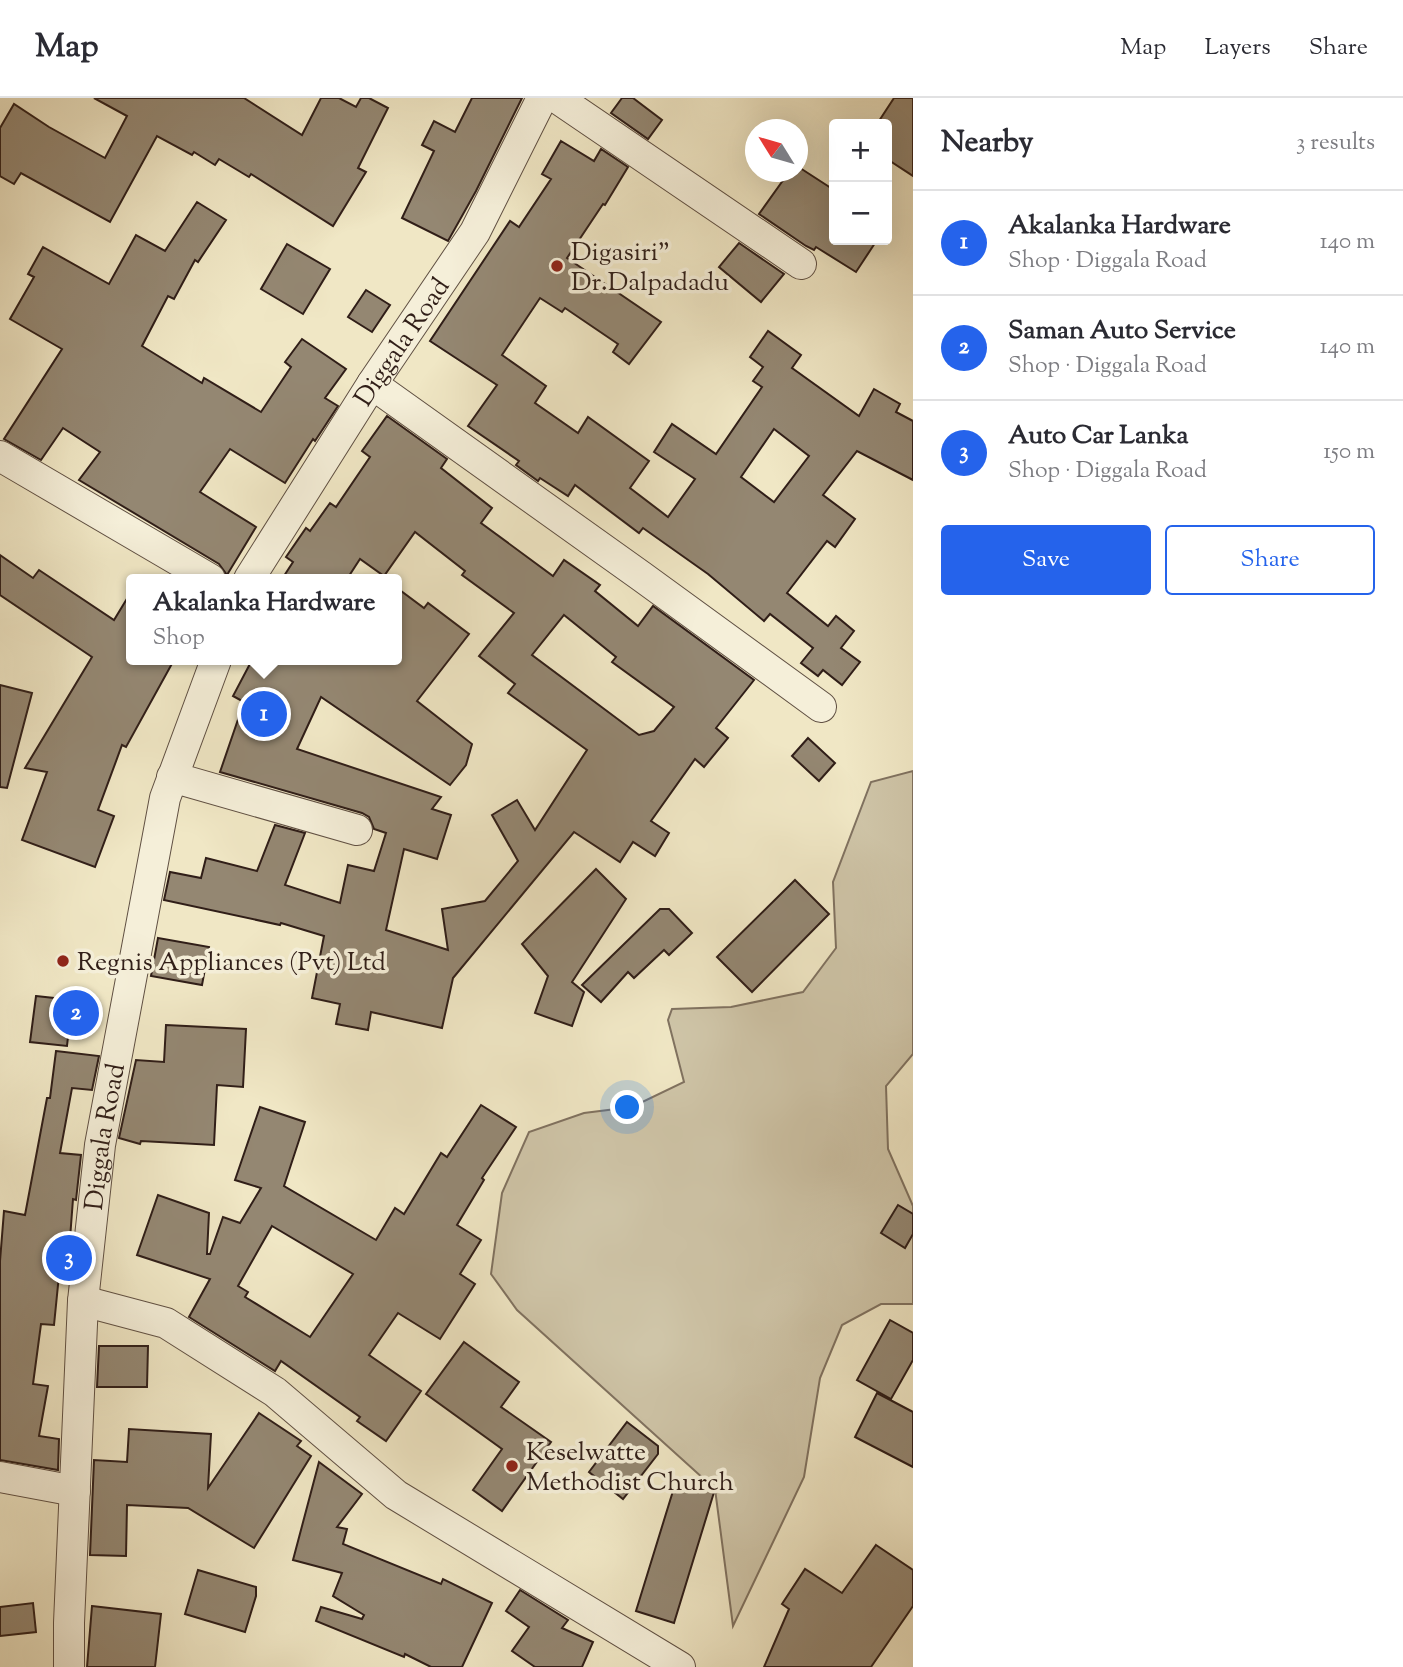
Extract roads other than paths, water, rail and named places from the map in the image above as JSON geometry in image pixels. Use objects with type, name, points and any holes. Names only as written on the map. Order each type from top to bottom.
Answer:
[{"type":"street","name":"Diggala Road","points":[[252,574],[372,384],[475,232],[542,98]]},
{"type":"street","points":[[557,98],[801,264]]},
{"type":"street","points":[[372,384],[821,707]]},
{"type":"street","points":[[0,456],[201,574]]},
{"type":"street","name":"Diggala Road","points":[[69,1667],[83,1301],[100,1145],[165,798],[214,665]]},
{"type":"street","points":[[172,777],[357,830]]},
{"type":"street","points":[[83,1301],[166,1323],[275,1392],[396,1495],[680,1667]]},
{"type":"street","points":[[0,1477],[75,1491]]},
{"type":"place","name":"Digasiri\" Dr.Dalpadadu","points":[[557,266]]},
{"type":"place","name":"Akalanka Hardware","points":[[264,714]]},
{"type":"place","name":"Regnis Appliances (Pvt) Ltd","points":[[63,961]]},
{"type":"place","name":"Saman Auto Service","points":[[76,1013]]},
{"type":"place","name":"Auto Car Lanka","points":[[69,1258]]},
{"type":"place","name":"Keselwatte Methodist Church","points":[[512,1466]]}]
